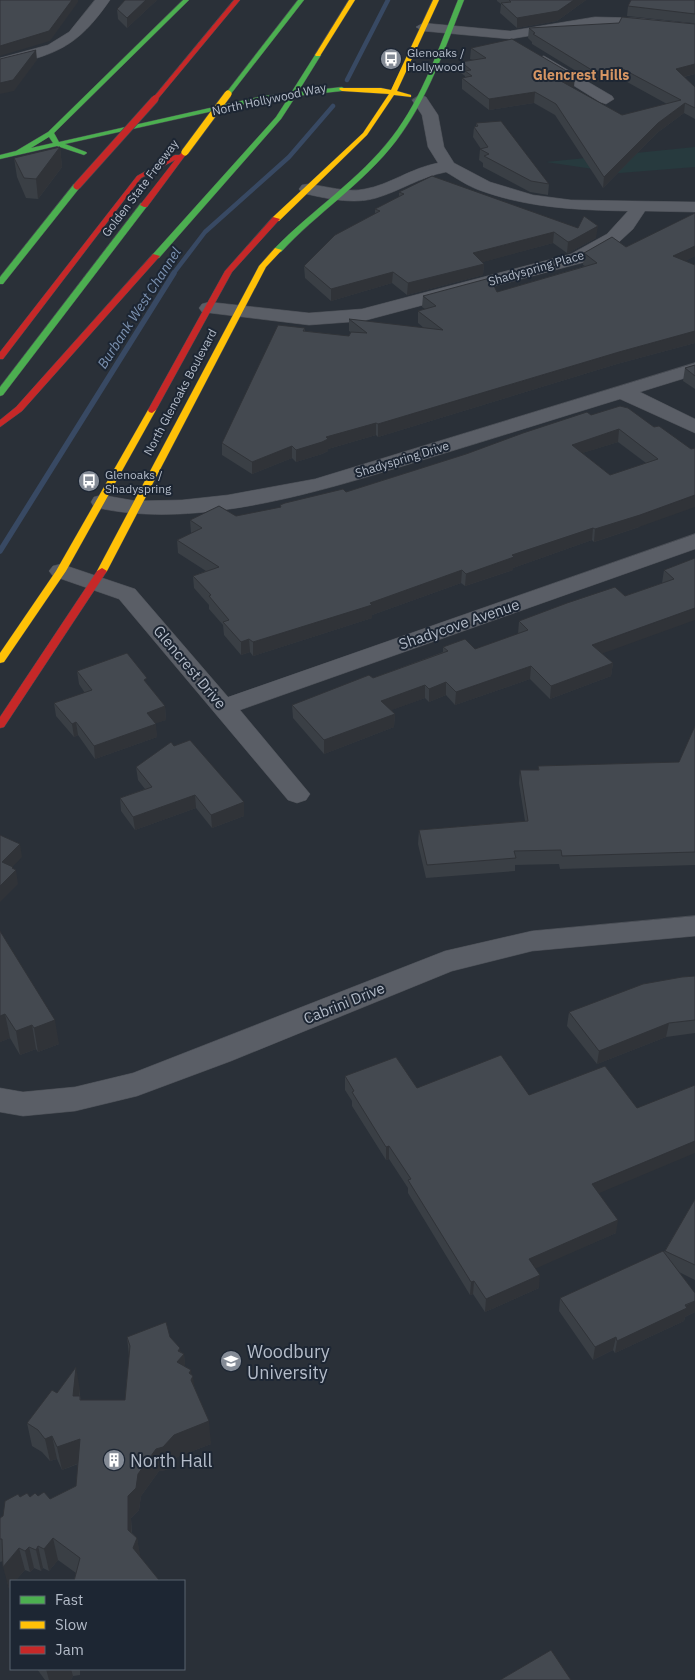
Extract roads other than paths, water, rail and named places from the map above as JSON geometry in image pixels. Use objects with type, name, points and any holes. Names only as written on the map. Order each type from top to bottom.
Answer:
[{"type":"main road","points":[[18,153],[50,133],[186,0]]},
{"type":"main road","points":[[0,282],[77,186],[155,99],[237,0]]},
{"type":"main road","name":"Golden State Freeway","points":[[0,393],[302,0]]},
{"type":"main road","points":[[0,424],[26,402],[238,166],[286,108],[352,0]]},
{"type":"main road","name":"North Glenoaks Boulevard","points":[[0,660],[61,571],[102,502],[229,271],[263,231],[365,134],[390,96],[436,0]]},
{"type":"main road","name":"North Glenoaks Boulevard","points":[[0,724],[96,583],[263,266],[299,226],[379,156],[420,100],[461,0]]},
{"type":"main road","points":[[314,62],[320,78],[352,89]]},
{"type":"main road","name":"North Hollywood Way","points":[[0,157],[262,98],[352,89],[420,100]]},
{"type":"main road","name":"North Hollywood Way","points":[[270,112],[321,100],[390,96]]},
{"type":"main road","points":[[321,100],[334,102]]},
{"type":"main road","points":[[362,111],[366,118],[365,134]]},
{"type":"main road","name":"North Hollywood Way","points":[[187,130],[225,122]]},
{"type":"main road","points":[[50,133],[57,144],[84,153]]},
{"type":"main road","points":[[65,157],[131,143]]},
{"type":"main road","points":[[0,357],[138,177],[185,152]]},
{"type":"street","points":[[0,63],[53,48],[74,36],[103,0]]},
{"type":"street","points":[[595,21],[593,16],[606,5]]},
{"type":"street","points":[[423,27],[510,35],[595,21],[636,22],[695,28]]},
{"type":"street","points":[[510,35],[514,42],[606,100]]},
{"type":"street","points":[[420,100],[430,115],[436,147],[448,166],[484,186],[531,200],[571,206],[695,208]]},
{"type":"street","points":[[308,189],[355,196],[371,194],[405,177],[448,166]]},
{"type":"street","name":"Shadyspring Place","points":[[209,308],[309,319],[363,315],[578,258],[608,244],[627,227],[640,208]]},
{"type":"street","name":"Shadyspring Drive","points":[[102,502],[134,508],[193,505],[259,496],[319,484],[695,369]]},
{"type":"street","points":[[623,392],[695,427]]},
{"type":"street","name":"Shadycove Avenue","points":[[224,707],[695,541]]},
{"type":"street","name":"Glencrest Drive","points":[[61,571],[126,594],[298,794]]},
{"type":"street","name":"Cabrini Drive","points":[[0,1100],[23,1104],[75,1099],[137,1084],[220,1053],[445,962],[532,941],[695,926]]},
{"type":"waterway","name":"Burbank West Channel","points":[[347,80],[388,0]]},
{"type":"waterway","name":"Burbank West Channel","points":[[173,274],[205,232],[289,157],[333,106]]},
{"type":"waterway","name":"Burbank West Channel","points":[[0,551],[174,273]]},
{"type":"place","name":"Glenoaks / Hollywood","points":[[391,59]]},
{"type":"place","name":"Glenoaks / Shadyspring","points":[[89,481]]},
{"type":"place","name":"Woodbury University","points":[[231,1361]]},
{"type":"place","name":"North Hall","points":[[114,1460]]},
{"type":"district","name":"Glencrest Hills","points":[[581,75]]}]
